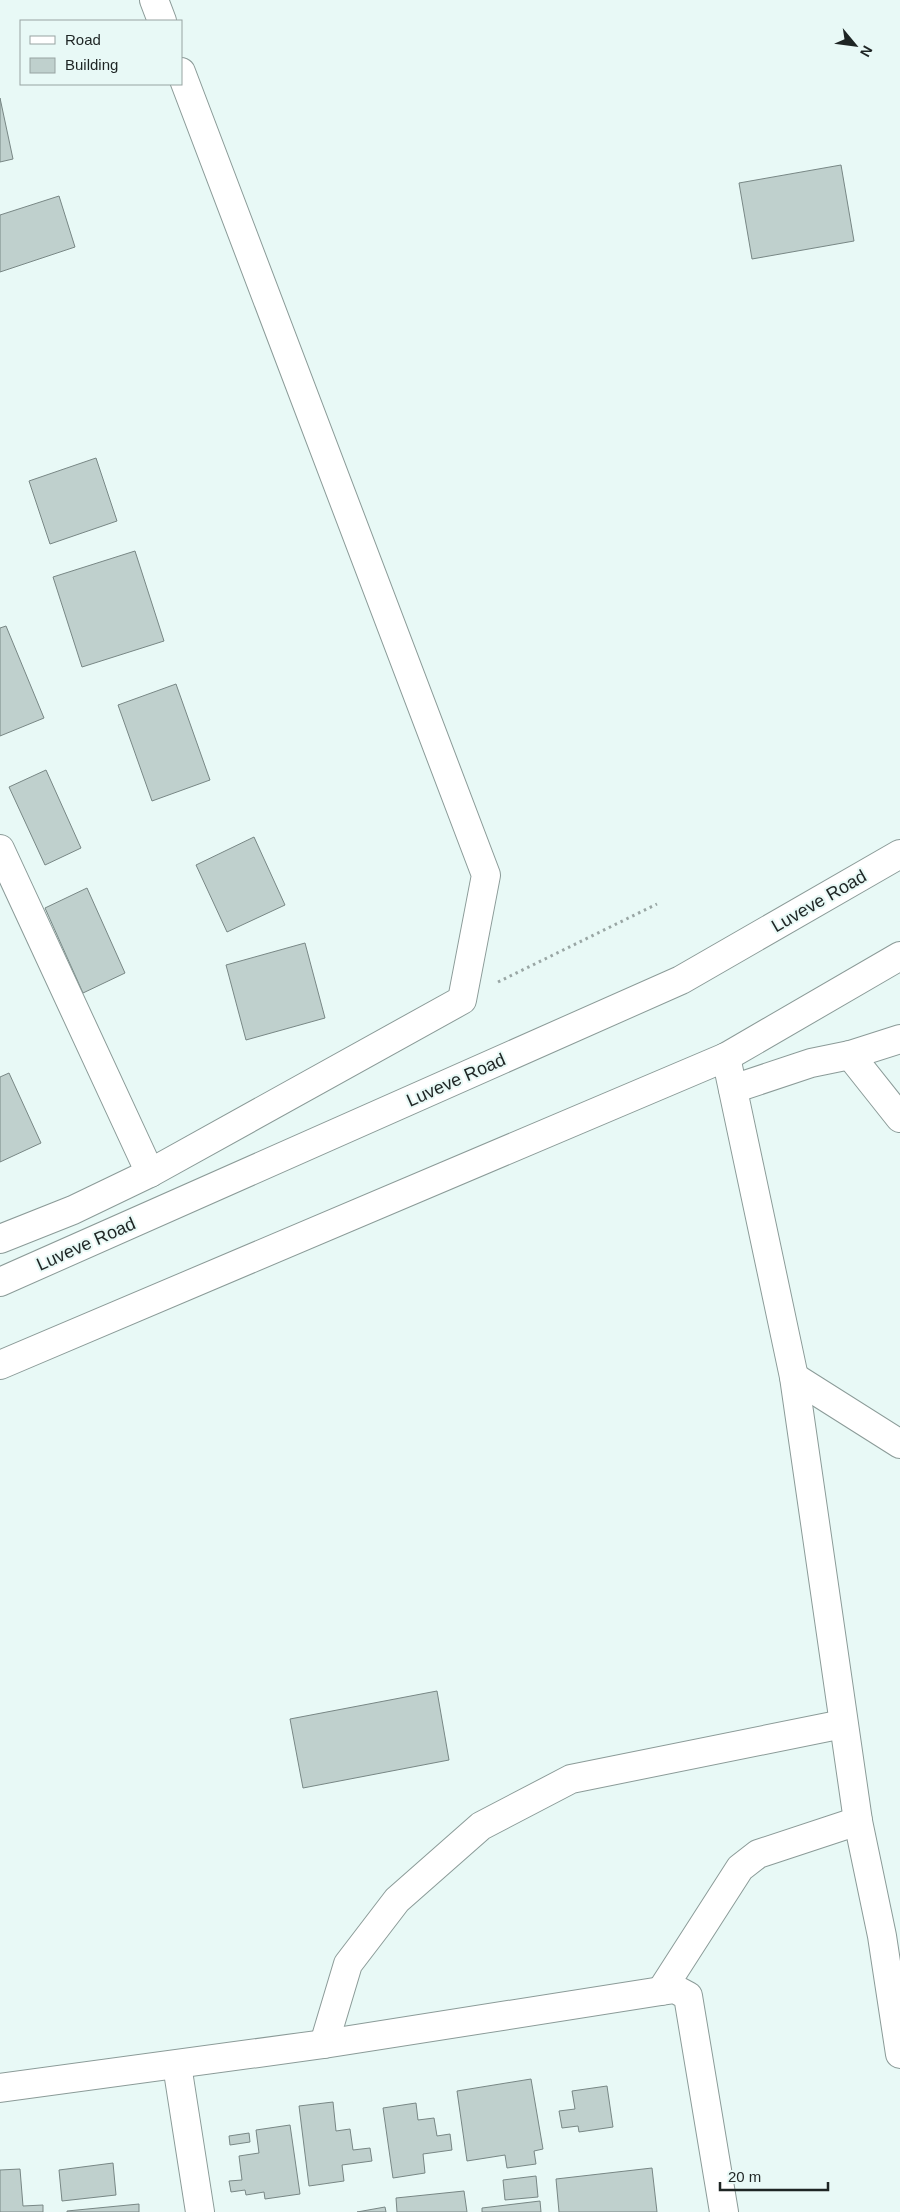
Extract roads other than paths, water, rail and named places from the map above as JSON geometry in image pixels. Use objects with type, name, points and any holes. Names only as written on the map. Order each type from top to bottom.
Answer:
[{"type":"street","points":[[154,0],[162,20]]},
{"type":"street","points":[[0,1239],[73,1210],[150,1172],[462,1000],[486,875],[182,75]]},
{"type":"street","points":[[0,849],[150,1172]]},
{"type":"street","name":"Luveve Road","points":[[0,1282],[681,980],[900,854]]},
{"type":"street","points":[[0,1365],[726,1056],[900,956]]},
{"type":"street","points":[[733,1089],[811,1063],[850,1055],[900,1039]]},
{"type":"street","points":[[850,1055],[900,1118]]},
{"type":"street","points":[[726,1056],[794,1377],[858,1821],[882,1936],[900,2054]]},
{"type":"street","points":[[794,1377],[900,1444]]},
{"type":"street","points":[[324,2044],[348,1964],[397,1900],[481,1826],[571,1779],[843,1724]]},
{"type":"street","points":[[661,1991],[740,1868],[758,1854],[858,1821]]},
{"type":"street","points":[[882,1936],[900,1911]]},
{"type":"street","points":[[0,2088],[324,2044],[675,1989],[688,1996],[724,2212]]},
{"type":"street","points":[[177,2065],[200,2212]]}]
